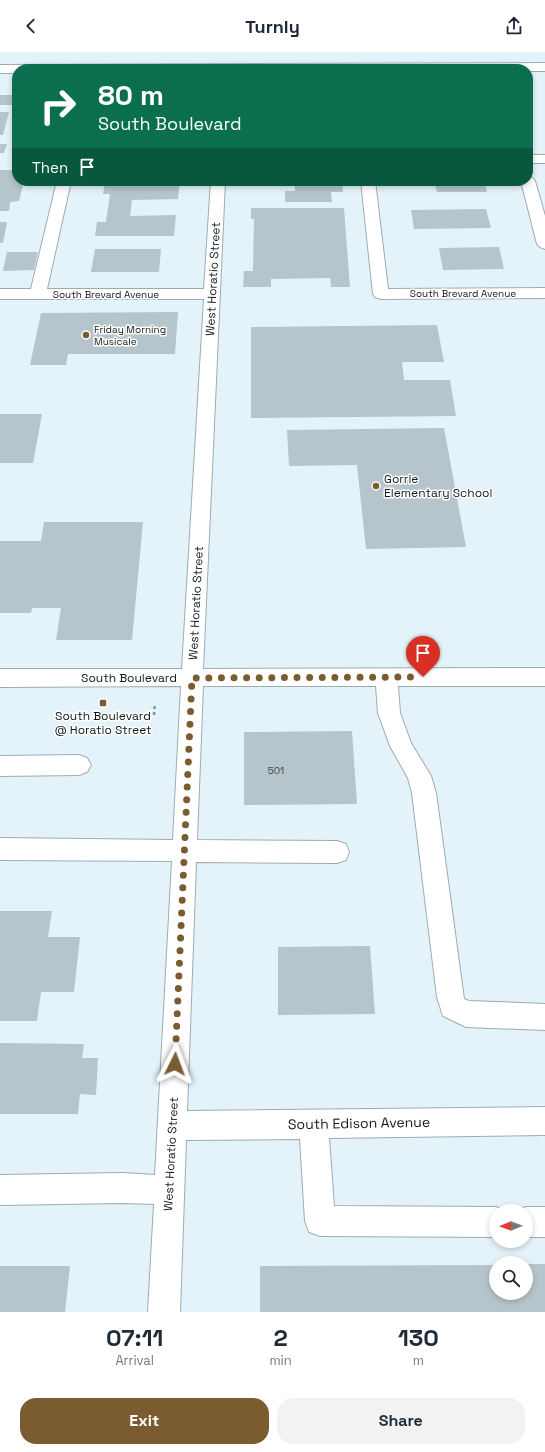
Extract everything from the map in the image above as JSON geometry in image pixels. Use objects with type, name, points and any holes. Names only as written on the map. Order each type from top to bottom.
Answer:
[{"type":"street","points":[[223,64],[358,62],[494,64]]},
{"type":"street","points":[[533,66],[545,67]]},
{"type":"street","points":[[0,69],[12,69]]},
{"type":"street","points":[[533,159],[545,159]]},
{"type":"street","points":[[38,294],[63,186]]},
{"type":"street","name":"West Horatio Street","points":[[164,1312],[168,1190],[192,678],[218,186]]},
{"type":"street","name":"South Brevard Avenue","points":[[369,186],[382,294],[545,293]]},
{"type":"street","points":[[529,186],[545,244]]},
{"type":"street","name":"South Brevard Avenue","points":[[0,294],[212,294]]},
{"type":"street","points":[[386,677],[389,713],[401,746],[419,776],[424,793],[450,997],[453,1007],[466,1014],[545,1017]]},
{"type":"street","name":"South Boulevard","points":[[0,678],[545,677]]},
{"type":"street","points":[[0,766],[79,765]]},
{"type":"street","points":[[0,849],[337,852]]},
{"type":"street","name":"South Edison Avenue","points":[[172,1126],[545,1121]]},
{"type":"street","points":[[314,1124],[320,1221],[489,1222]]},
{"type":"street","points":[[0,1190],[123,1188],[168,1190]]},
{"type":"street","points":[[533,1222],[545,1222]]},
{"type":"building","points":[[0,95],[12,95],[12,105],[0,105]]},
{"type":"building","points":[[0,112],[9,112],[3,135],[0,135]]},
{"type":"building","points":[[0,144],[7,144],[4,153],[0,153]]},
{"type":"building","points":[[0,170],[12,170],[12,186],[23,186],[19,201],[10,202],[9,211],[0,211]]},
{"type":"building","points":[[104,186],[179,186],[178,199],[132,200],[130,216],[176,215],[174,236],[95,236],[97,222],[106,222],[110,194],[103,194]]},
{"type":"building","points":[[294,186],[342,186],[343,192],[331,192],[332,202],[285,202],[285,191],[295,191]]},
{"type":"building","points":[[435,186],[485,186],[487,192],[437,192]]},
{"type":"building","points":[[251,208],[344,208],[350,287],[331,287],[330,278],[271,279],[271,287],[243,287],[244,271],[253,271],[254,219],[251,219]]},
{"type":"building","points":[[486,209],[491,228],[414,229],[411,210]]},
{"type":"building","points":[[0,222],[7,222],[3,243],[0,243]]},
{"type":"building","points":[[499,247],[504,269],[443,270],[439,248]]},
{"type":"building","points":[[95,249],[161,249],[159,272],[91,272]]},
{"type":"building","points":[[7,252],[38,252],[34,270],[3,271]]},
{"type":"building","points":[[178,312],[175,354],[68,354],[66,365],[30,365],[41,313]]},
{"type":"building","points":[[437,325],[444,362],[402,362],[404,380],[450,380],[456,416],[251,418],[251,327]]},
{"type":"building","points":[[0,414],[42,414],[33,463],[0,463]]},
{"type":"building","points":[[444,428],[466,547],[366,549],[357,465],[289,466],[287,430]]},
{"type":"building","points":[[44,522],[143,522],[132,640],[56,640],[61,608],[32,608],[31,613],[0,613],[0,541],[41,541]]},
{"type":"building","points":[[352,731],[357,804],[244,805],[244,732]]},
{"type":"building","points":[[0,911],[52,911],[48,937],[80,937],[74,992],[41,992],[37,1021],[0,1021]]},
{"type":"building","points":[[370,946],[375,1014],[278,1015],[278,947]]},
{"type":"building","points":[[0,1043],[84,1044],[82,1058],[98,1058],[96,1095],[80,1094],[78,1114],[0,1114]]},
{"type":"building","points":[[533,1264],[545,1264],[545,1312],[260,1312],[260,1266],[489,1265],[489,1300],[533,1300]]},
{"type":"building","points":[[0,1266],[70,1266],[65,1312],[0,1312]]},
{"type":"place","name":"Friday Morning Musicale","points":[[86,335]]},
{"type":"place","name":"Gorrie Elementary School","points":[[376,486]]},
{"type":"place","name":"South Boulevard @ Horatio Street","points":[[103,703]]},
{"type":"route","points":[[175,1064],[192,678],[423,677]]}]
